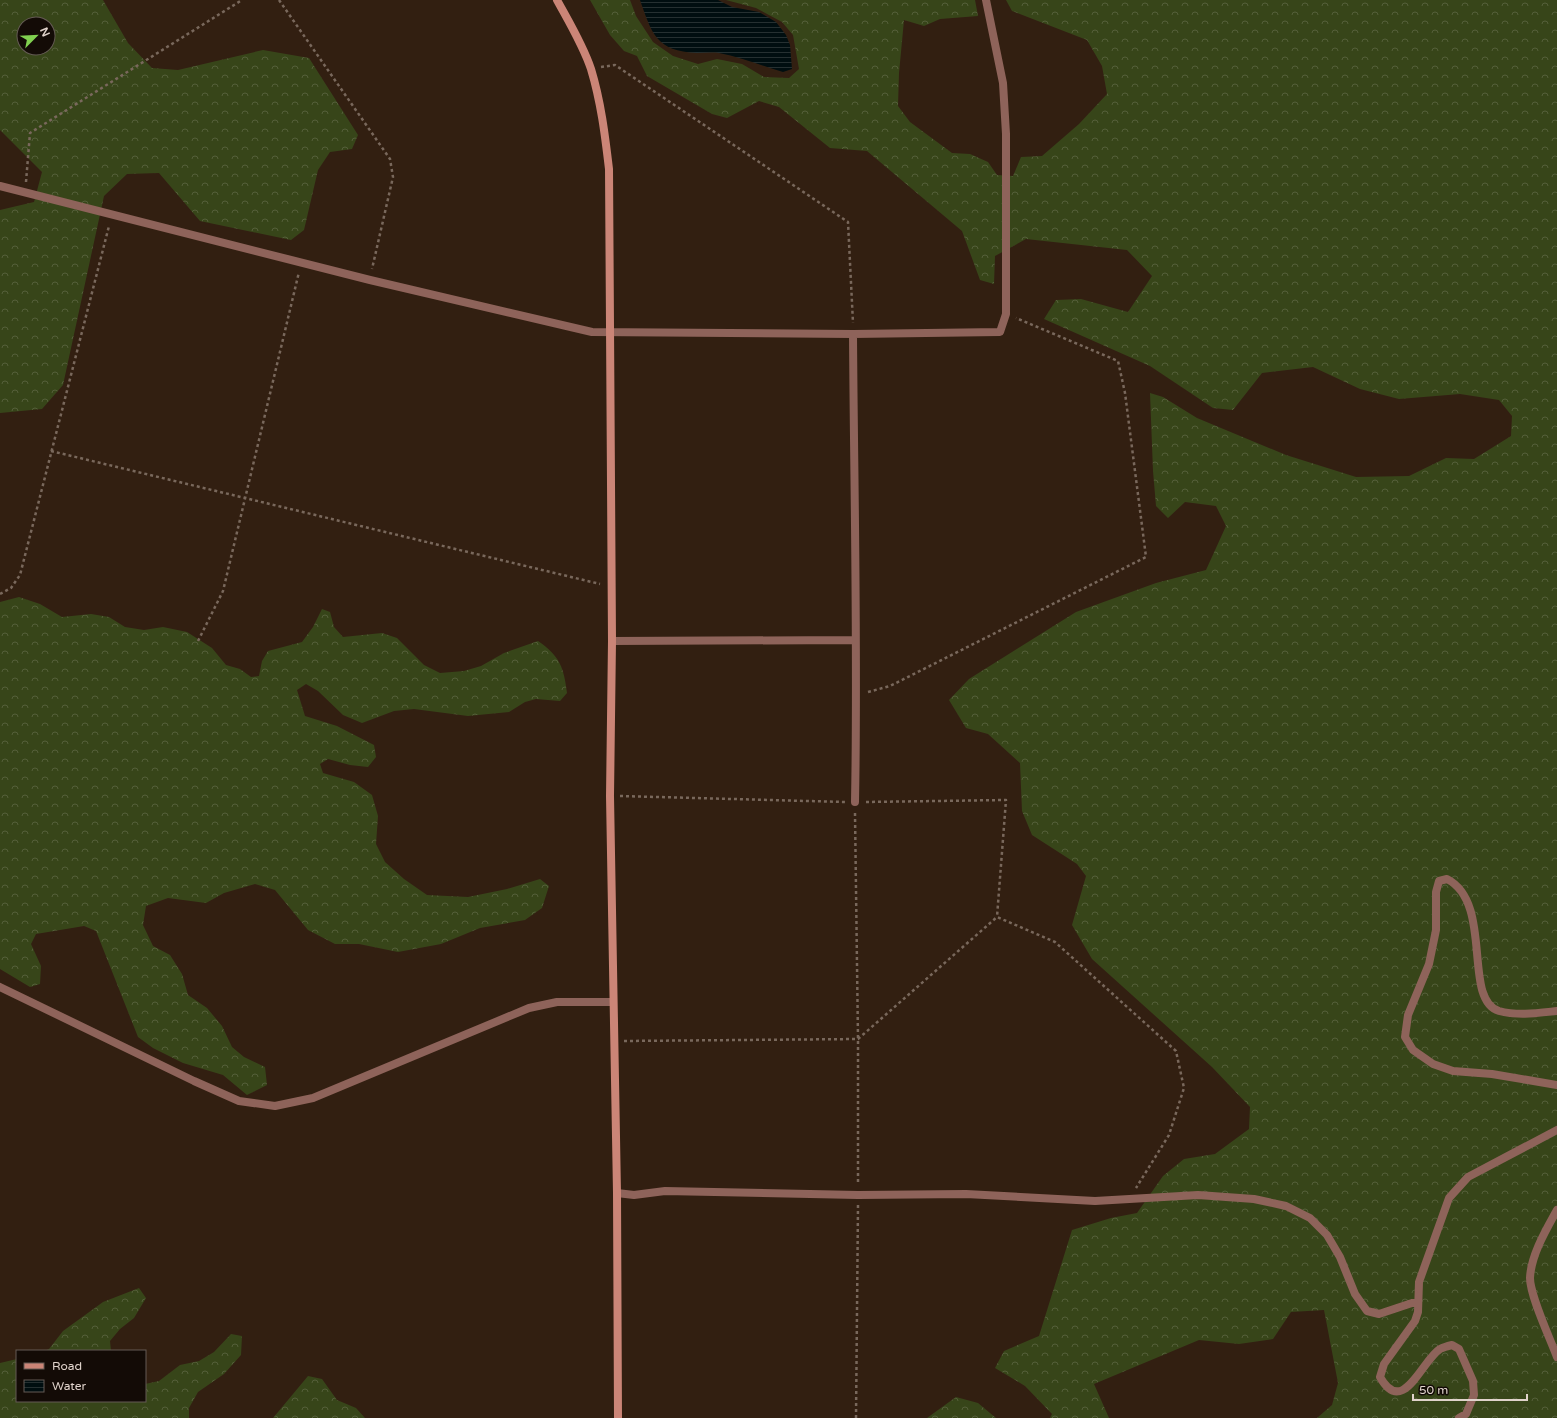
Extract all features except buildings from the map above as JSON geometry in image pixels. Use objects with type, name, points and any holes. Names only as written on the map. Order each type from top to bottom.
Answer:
[{"type":"street","points":[[557,0],[576,35],[590,68],[603,117],[609,169],[612,586],[610,796],[612,1002],[617,1193],[618,1418]]},
{"type":"street","points":[[0,186],[370,280],[592,332],[853,334],[1000,332],[1006,314],[1006,134],[1003,83],[986,0]]},
{"type":"street","points":[[853,334],[854,640],[857,696],[855,802]]},
{"type":"street","points":[[612,641],[854,640]]},
{"type":"street","points":[[1557,1011],[1526,1014],[1498,1011],[1486,1002],[1480,983],[1475,923],[1458,884],[1448,879],[1439,881],[1436,892],[1436,930],[1429,964],[1408,1015],[1405,1037],[1413,1050],[1434,1064],[1454,1071],[1492,1074],[1557,1086]]},
{"type":"street","points":[[0,987],[194,1081],[239,1101],[275,1106],[313,1098],[529,1008],[557,1002],[612,1002]]},
{"type":"street","points":[[1459,1418],[1466,1414],[1474,1395],[1474,1381],[1459,1349],[1452,1345],[1440,1349],[1413,1382],[1404,1390],[1395,1393],[1387,1389],[1380,1377],[1384,1364],[1416,1321],[1418,1312],[1419,1282],[1449,1198],[1468,1177],[1557,1130]]},
{"type":"street","points":[[617,1193],[634,1195],[665,1190],[858,1196],[966,1194],[1094,1201],[1198,1195],[1254,1199],[1286,1206],[1310,1218],[1327,1235],[1340,1257],[1355,1294],[1367,1311],[1378,1314],[1418,1301]]},
{"type":"street","points":[[1557,1210],[1532,1265],[1530,1280],[1534,1298],[1557,1357]]},
{"type":"path","points":[[25,192],[30,133],[242,0]]},
{"type":"path","points":[[279,0],[390,159],[393,177],[370,280]]},
{"type":"path","points":[[590,68],[615,65],[848,222],[853,334]]},
{"type":"path","points":[[0,594],[11,588],[20,575],[109,227],[108,213]]},
{"type":"path","points":[[198,640],[223,591],[244,498],[302,262]]},
{"type":"path","points":[[857,696],[890,686],[1146,557],[1126,393],[1118,361],[1006,314]]},
{"type":"path","points":[[51,451],[597,584],[612,586]]},
{"type":"path","points":[[610,796],[855,802],[1006,800],[997,917],[858,1039],[614,1041]]},
{"type":"path","points":[[855,802],[858,1039],[856,1418]]},
{"type":"path","points":[[997,917],[1055,942],[1176,1051],[1184,1088],[1174,1121],[1169,1135],[1130,1198]]},
{"type":"green space","points":[[0,0],[103,0],[128,43],[152,68],[178,70],[263,50],[309,58],[358,135],[352,149],[330,152],[318,170],[304,230],[291,240],[200,221],[159,173],[127,174],[104,196],[63,385],[42,409],[0,413],[0,210],[34,202],[42,172],[0,130]]},
{"type":"green space","points":[[590,0],[630,0],[636,16],[653,42],[673,56],[698,64],[717,59],[742,64],[764,77],[789,78],[799,69],[793,35],[782,22],[756,8],[726,0],[975,0],[978,16],[940,19],[924,26],[904,20],[899,73],[898,106],[910,122],[952,153],[970,154],[988,162],[997,175],[1013,176],[1021,157],[1042,156],[1079,124],[1107,94],[1102,66],[1087,40],[1012,11],[1006,0],[1557,0],[1557,1418],[1317,1418],[1332,1405],[1338,1383],[1324,1310],[1291,1312],[1273,1339],[1239,1344],[1199,1340],[1094,1384],[1109,1418],[1050,1418],[1052,1414],[1025,1386],[995,1368],[1004,1351],[1039,1336],[1072,1230],[1111,1218],[1137,1213],[1163,1176],[1184,1159],[1215,1154],[1249,1129],[1250,1107],[1212,1067],[1092,959],[1072,925],[1086,876],[1077,864],[1032,835],[1022,811],[1020,763],[988,734],[966,728],[949,700],[969,679],[1076,612],[1156,583],[1206,570],[1226,526],[1216,506],[1185,502],[1168,518],[1156,506],[1150,393],[1163,397],[1197,418],[1286,455],[1356,477],[1409,476],[1446,458],[1474,459],[1511,436],[1512,416],[1499,400],[1460,394],[1399,399],[1360,389],[1313,367],[1262,373],[1233,410],[1213,408],[1150,366],[1044,319],[1056,300],[1081,299],[1128,312],[1152,276],[1127,250],[1026,239],[995,256],[994,284],[980,280],[962,231],[867,151],[830,148],[779,107],[759,101],[727,118],[712,114],[647,76],[637,56],[624,51],[610,35]]},
{"type":"green space","points":[[19,597],[40,604],[62,617],[91,614],[109,617],[125,627],[144,630],[163,627],[187,632],[212,648],[226,665],[240,669],[251,677],[259,676],[262,661],[268,651],[302,642],[313,627],[322,609],[330,612],[334,627],[343,637],[382,633],[397,638],[424,665],[440,673],[464,671],[481,666],[504,653],[538,641],[556,657],[560,663],[567,693],[560,701],[536,699],[525,702],[509,712],[468,716],[414,709],[394,711],[362,723],[343,715],[318,691],[306,684],[297,690],[305,716],[337,726],[374,745],[376,757],[368,767],[350,765],[328,759],[320,764],[323,773],[354,782],[372,795],[378,816],[376,844],[385,862],[404,879],[427,895],[468,897],[507,889],[540,879],[549,886],[542,908],[525,920],[480,928],[441,944],[398,952],[359,944],[335,944],[308,930],[275,890],[255,884],[224,893],[206,903],[168,898],[146,906],[143,925],[153,946],[170,955],[182,974],[188,995],[207,1008],[222,1026],[232,1047],[244,1057],[265,1067],[267,1085],[247,1095],[223,1075],[183,1063],[153,1048],[138,1037],[96,931],[84,926],[36,934],[31,944],[41,966],[40,984],[30,987],[0,969],[0,602]]},
{"type":"green space","points":[[139,1288],[146,1298],[134,1318],[120,1329],[110,1341],[111,1350],[46,1350],[49,1349],[63,1331],[103,1302]]},
{"type":"green space","points":[[231,1334],[242,1336],[241,1355],[224,1374],[198,1392],[189,1408],[189,1418],[0,1418],[0,1363],[16,1359],[16,1402],[146,1402],[146,1384],[159,1381],[180,1365],[199,1361],[214,1352]]},
{"type":"green space","points":[[308,1376],[322,1379],[337,1400],[356,1408],[365,1418],[273,1418]]},
{"type":"green space","points":[[956,1397],[978,1403],[996,1418],[927,1418]]},
{"type":"water","points":[[640,0],[718,0],[732,7],[759,12],[776,22],[786,35],[790,45],[792,69],[783,72],[727,55],[716,53],[683,52],[672,49],[664,44],[652,31]]}]
